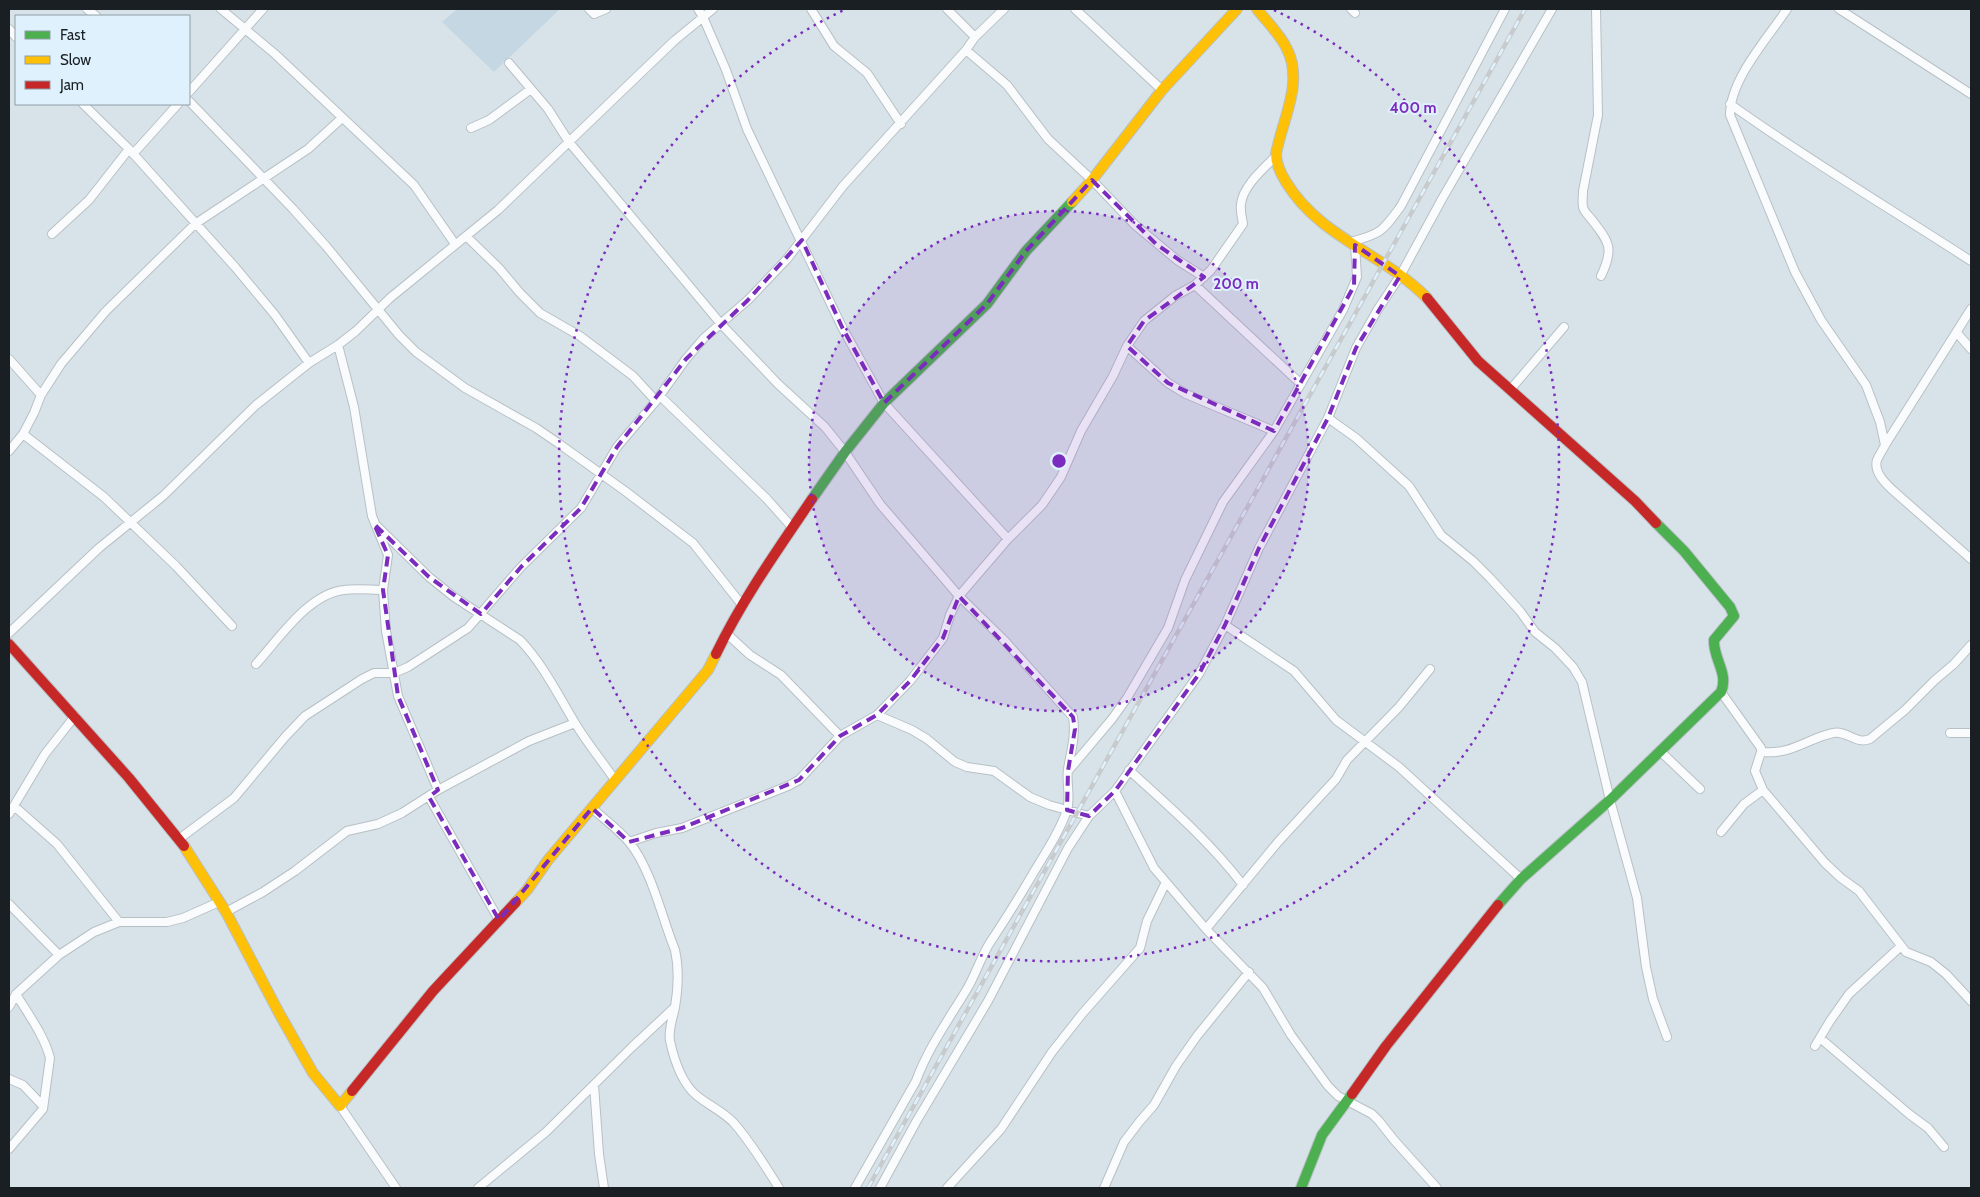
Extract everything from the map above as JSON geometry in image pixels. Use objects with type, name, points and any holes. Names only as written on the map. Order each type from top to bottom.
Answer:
[{"type":"street","points":[[221,9],[275,54],[414,185],[455,244]]},
{"type":"street","points":[[190,91],[263,9]]},
{"type":"street","points":[[589,9],[594,14],[606,9]]},
{"type":"street","points":[[698,9],[726,70],[747,129],[802,240],[842,327],[884,403],[1008,539]]},
{"type":"street","points":[[9,633],[69,574],[163,496],[256,405],[309,364],[338,346],[377,310],[498,210],[674,41],[713,9]]},
{"type":"street","points":[[811,9],[834,46],[867,73],[900,124]]},
{"type":"street","points":[[947,9],[975,37]]},
{"type":"street","points":[[179,838],[234,798],[305,716],[362,678],[374,674],[394,673],[424,658],[468,628],[521,567],[581,508],[617,447],[704,338],[774,272],[802,240],[843,186],[966,50],[975,37],[1004,9]]},
{"type":"street","points":[[1075,9],[1162,90]]},
{"type":"street","points":[[340,1106],[432,991],[527,890],[548,860],[708,670],[742,605],[792,526],[844,452],[884,403],[987,304],[1026,251],[1092,180],[1162,90],[1237,9]]},
{"type":"street","points":[[629,842],[656,833],[682,828],[799,780],[840,736],[877,715],[910,682],[943,638],[950,615],[959,596],[1008,539],[1042,505],[1062,477],[1081,431],[1113,376],[1127,346],[1150,316],[1175,296],[1195,285],[1211,270],[1240,230],[1243,224],[1240,206],[1242,198],[1256,176],[1276,156],[1290,102],[1294,73],[1290,54],[1257,9]]},
{"type":"street","points":[[1353,244],[1381,232],[1400,206],[1505,9]]},
{"type":"street","points":[[880,1188],[916,1122],[988,1001],[1068,848],[1090,816],[1115,791],[1199,674],[1225,625],[1259,548],[1328,418],[1356,348],[1378,309],[1400,276],[1442,199],[1552,9]]},
{"type":"street","points":[[1596,9],[1598,115],[1582,203],[1585,212],[1607,239],[1609,245],[1608,261],[1601,276]]},
{"type":"street","points":[[1788,9],[1758,49],[1730,104],[1730,115],[1735,131],[1795,272],[1821,320],[1866,386],[1880,422],[1885,446]]},
{"type":"street","points":[[1839,9],[1971,94]]},
{"type":"street","points":[[966,50],[1007,85],[1048,139],[1156,244],[1204,277]]},
{"type":"street","points":[[509,63],[548,109],[569,142],[721,324],[778,384],[825,427],[880,504],[959,596],[1004,640],[1073,717],[1075,729],[1068,771],[1069,793],[1067,810],[1052,843],[1009,915],[990,942],[968,987],[944,1025],[938,1040],[922,1065],[916,1081],[855,1188]]},
{"type":"street","points":[[471,128],[489,120],[531,89]]},
{"type":"street","points":[[190,102],[265,179],[326,246],[377,310],[416,352],[465,388],[536,428],[601,473],[693,543],[742,605]]},
{"type":"street","points":[[1730,104],[1811,160],[1971,261]]},
{"type":"street","points":[[84,105],[131,152],[235,267],[276,315],[309,364]]},
{"type":"street","points":[[52,234],[89,200],[131,152],[177,105]]},
{"type":"street","points":[[9,451],[23,434],[41,394],[61,364],[89,330],[195,224],[308,149],[342,118]]},
{"type":"street","points":[[1276,156],[1284,180],[1312,216],[1422,292],[1478,361],[1635,501],[1684,551],[1730,607],[1734,616],[1728,626],[1716,636],[1714,641],[1714,648],[1724,675],[1723,688],[1720,692],[1610,800],[1521,879],[1444,972],[1377,1059],[1322,1135],[1301,1188]]},
{"type":"street","points":[[466,236],[499,268],[520,294],[540,313],[580,336],[632,376],[766,498],[792,526]]},
{"type":"street","points":[[1068,771],[1112,719],[1127,698],[1168,628],[1185,580],[1223,502],[1274,431],[1343,310],[1357,276],[1353,244]]},
{"type":"street","points":[[1195,285],[1301,384]]},
{"type":"street","points":[[1971,309],[1885,446],[1877,460],[1877,466],[1885,483],[1971,559]]},
{"type":"street","points":[[1510,390],[1564,327]]},
{"type":"street","points":[[1957,333],[1971,349]]},
{"type":"street","points":[[338,346],[354,407],[372,516],[388,555],[383,590],[386,631],[398,696],[438,790]]},
{"type":"street","points":[[1127,346],[1168,383],[1180,390],[1274,431]]},
{"type":"street","points":[[9,359],[41,394]]},
{"type":"street","points":[[1328,418],[1356,438],[1409,486],[1441,535],[1474,561],[1510,600],[1535,632],[1573,666],[1582,682],[1605,770],[1610,800],[1637,898],[1646,967],[1653,998],[1667,1037]]},
{"type":"street","points":[[23,434],[104,496],[176,566],[232,626]]},
{"type":"street","points":[[374,524],[454,597],[520,640],[527,647],[551,682],[575,723],[615,780]]},
{"type":"street","points":[[256,664],[302,611],[320,600],[344,590],[383,590]]},
{"type":"street","points":[[1225,625],[1294,671],[1336,720],[1399,767],[1521,879]]},
{"type":"street","points":[[726,633],[750,655],[781,675],[840,736]]},
{"type":"street","points":[[9,644],[75,716],[179,838],[226,912],[279,1013],[314,1073],[340,1106],[396,1188]]},
{"type":"street","points":[[1761,752],[1775,753],[1787,751],[1832,733],[1846,734],[1857,740],[1865,741],[1870,739],[1905,710],[1954,664],[1971,645]]},
{"type":"street","points":[[1206,929],[1278,842],[1336,779],[1348,760],[1398,707],[1430,669]]},
{"type":"street","points":[[1720,692],[1758,742],[1761,752],[1755,771],[1763,790],[1825,863],[1859,891],[1906,952],[1931,962],[1946,974],[1971,1001]]},
{"type":"street","points":[[877,715],[912,730],[927,739],[955,762],[967,768],[994,771],[1030,797],[1090,816]]},
{"type":"street","points":[[9,814],[45,754],[75,716]]},
{"type":"street","points":[[226,912],[263,892],[295,871],[347,832],[378,824],[402,813],[438,790],[529,741],[575,723]]},
{"type":"street","points":[[1950,733],[1971,733]]},
{"type":"street","points":[[1661,752],[1700,789]]},
{"type":"street","points":[[1129,770],[1168,805],[1216,853],[1243,884]]},
{"type":"street","points":[[1721,832],[1744,804],[1763,790]]},
{"type":"street","points":[[1115,791],[1154,868],[1206,929],[1263,988],[1291,1035],[1328,1086],[1338,1096],[1372,1114],[1410,1156],[1427,1185],[1436,1188]]},
{"type":"street","points":[[428,797],[499,920]]},
{"type":"street","points":[[14,806],[57,844],[119,922]]},
{"type":"street","points":[[592,808],[629,842],[647,874],[675,950],[678,960],[675,1007],[669,1036],[685,1082],[696,1094],[733,1122],[751,1144],[779,1188]]},
{"type":"street","points":[[947,1188],[1001,1129],[1052,1052],[1082,1014],[1140,948],[1146,921],[1166,882]]},
{"type":"street","points":[[9,1007],[16,994],[59,954],[77,942],[119,922],[167,922],[195,914],[219,902]]},
{"type":"street","points":[[9,904],[59,954]]},
{"type":"street","points":[[1815,1046],[1849,994],[1901,946]]},
{"type":"street","points":[[1104,1188],[1124,1142],[1154,1105],[1176,1066],[1197,1036],[1249,972]]},
{"type":"street","points":[[9,1149],[38,1115],[43,1106],[50,1058],[48,1050],[16,994]]},
{"type":"street","points":[[478,1188],[546,1132],[675,1007]]},
{"type":"street","points":[[1820,1038],[1928,1128],[1944,1146]]},
{"type":"street","points":[[9,1079],[23,1085],[43,1106]]},
{"type":"street","points":[[594,1086],[599,1154],[604,1188]]},
{"type":"highlighted area","points":[[1092,180],[1156,244],[1204,277],[1144,321],[1127,346],[1168,383],[1274,431],[1354,286],[1355,245],[1400,276],[1356,348],[1328,418],[1259,548],[1225,625],[1199,674],[1115,791],[1089,816],[1067,810],[1068,771],[1075,729],[1073,717],[959,596],[943,638],[910,681],[877,715],[840,736],[799,780],[682,828],[629,842],[592,808],[499,920],[429,797],[438,790],[398,696],[383,590],[388,555],[374,524],[429,577],[481,614],[521,567],[581,508],[617,447],[686,359],[748,300],[802,240],[842,327],[884,403],[987,304],[1026,251]]},
{"type":"shaded area","points":[[457,9],[560,9],[494,72],[442,22]]},
{"type":"railway","points":[[868,1188],[1525,9]]},
{"type":"traffic: fast","points":[[812,499],[845,452],[884,403],[987,304],[1026,251],[1072,202]]},
{"type":"traffic: fast","points":[[1498,905],[1521,879],[1610,800],[1721,692],[1723,679],[1714,647],[1714,640],[1734,616],[1730,607],[1684,551],[1656,523]]},
{"type":"traffic: fast","points":[[1301,1188],[1322,1135],[1352,1094]]},
{"type":"traffic: slow","points":[[1072,202],[1092,180],[1162,90],[1237,9]]},
{"type":"traffic: slow","points":[[1257,9],[1281,38],[1292,62],[1293,88],[1276,154],[1284,179],[1300,201],[1316,217],[1391,269],[1427,298]]},
{"type":"traffic: slow","points":[[516,902],[548,860],[708,670],[716,654]]},
{"type":"traffic: slow","points":[[184,846],[226,912],[313,1073],[340,1106],[352,1091]]},
{"type":"traffic: jam","points":[[1427,298],[1478,361],[1635,501],[1656,523]]},
{"type":"traffic: jam","points":[[716,654],[749,594],[812,499]]},
{"type":"traffic: jam","points":[[9,644],[129,778],[184,846]]},
{"type":"traffic: jam","points":[[352,1091],[433,991],[516,902]]},
{"type":"traffic: jam","points":[[1352,1094],[1386,1046],[1498,905]]}]
